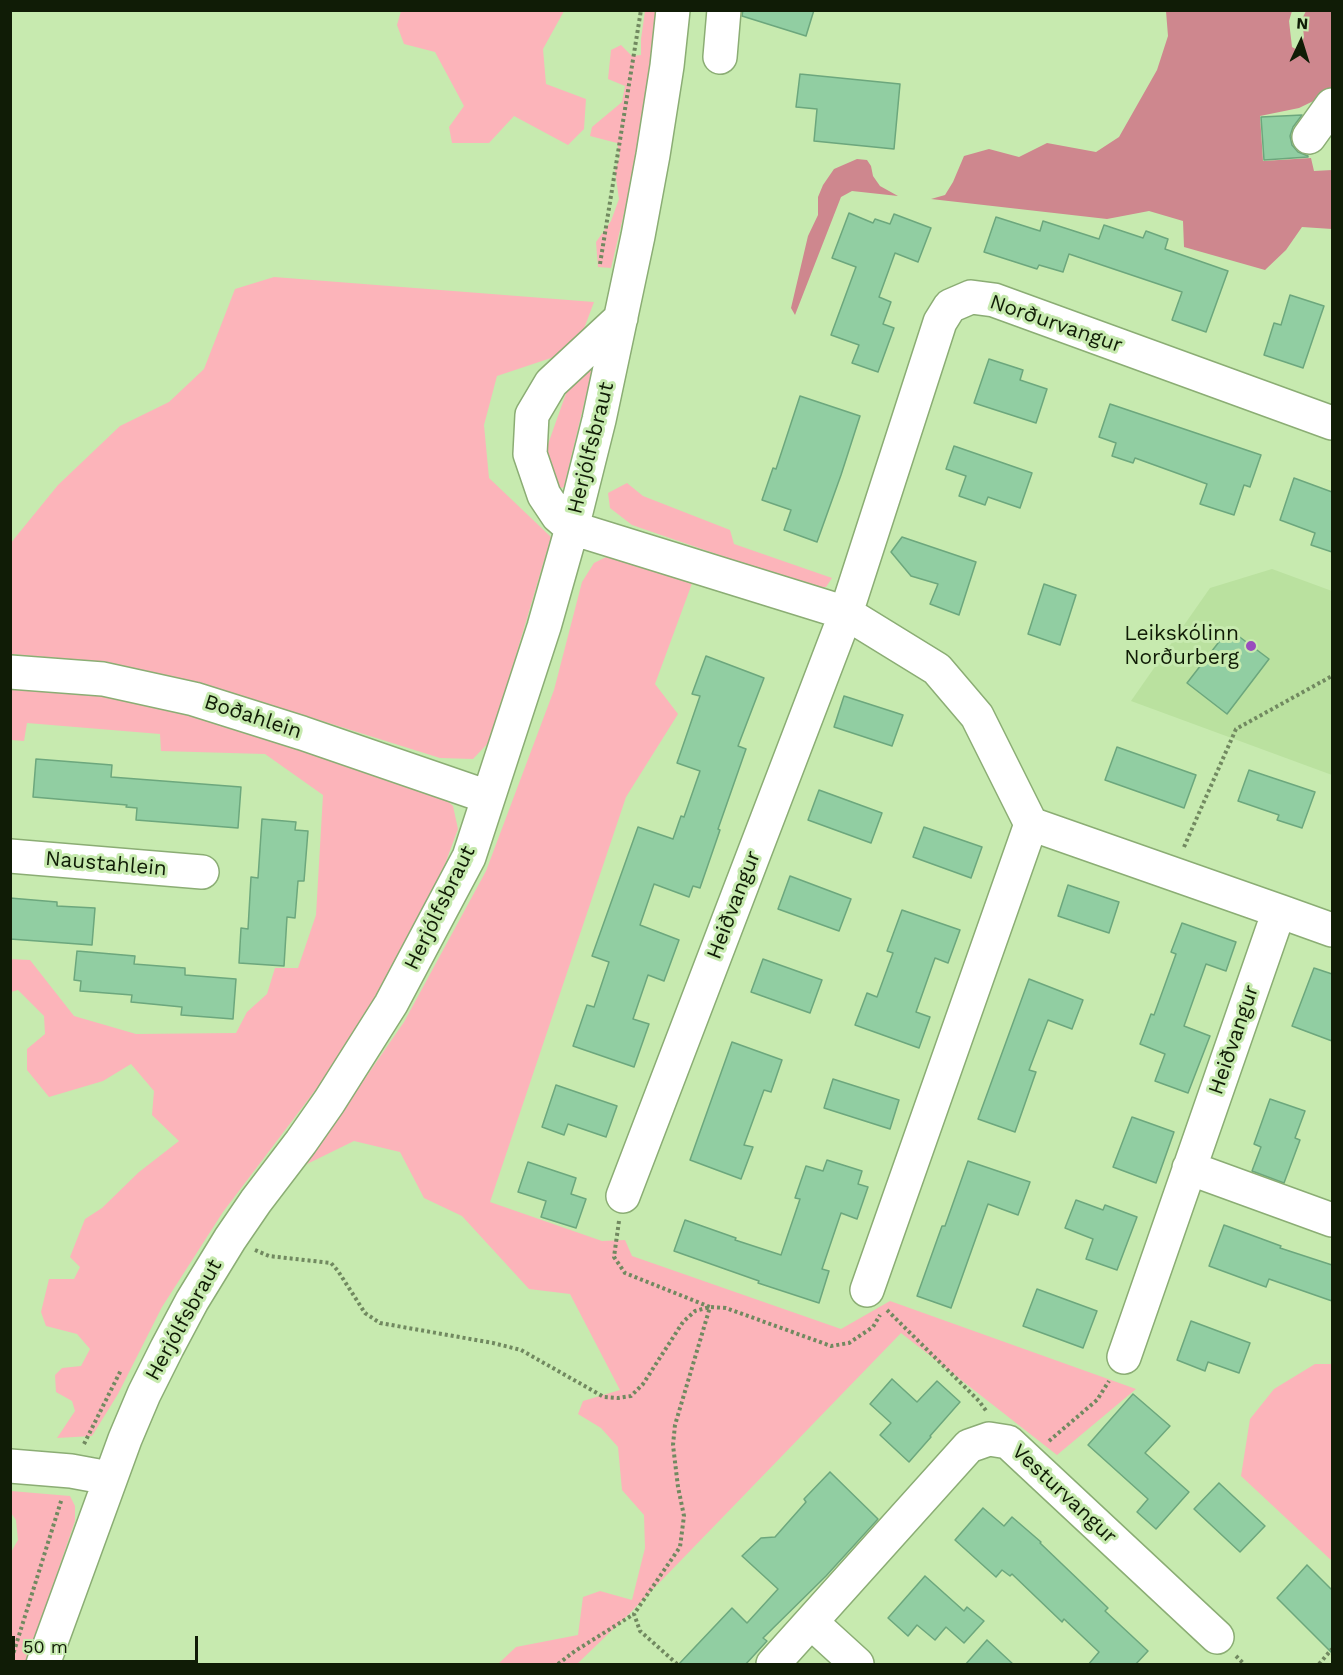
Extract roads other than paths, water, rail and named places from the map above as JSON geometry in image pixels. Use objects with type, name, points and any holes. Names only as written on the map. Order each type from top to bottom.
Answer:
[{"type":"street","name":"Herjólfsbraut","points":[[43,1665],[109,1478],[166,1348],[230,1239],[330,1102],[391,1004],[469,857],[544,627],[599,420],[653,155],[673,10]]},
{"type":"street","points":[[720,57],[724,10]]},
{"type":"street","points":[[1309,137],[1332,105]]},
{"type":"street","name":"Norðurvangur","points":[[846,614],[939,322],[950,306],[971,297],[994,300],[1332,423]]},
{"type":"street","points":[[621,318],[551,383],[532,415],[530,454],[544,495],[558,516],[572,528],[846,614],[938,669],[977,716],[1031,824],[1332,930]]},
{"type":"street","name":"Heiðvangur","points":[[623,1196],[846,614]]},
{"type":"street","name":"Boðahlein","points":[[10,672],[103,679],[194,699],[302,733],[488,797]]},
{"type":"street","points":[[867,1290],[1031,824]]},
{"type":"street","name":"Naustahlein","points":[[10,856],[202,872]]},
{"type":"street","name":"Heiðvangur","points":[[1124,1357],[1279,911]]},
{"type":"street","points":[[1189,1168],[1332,1220]]},
{"type":"street","name":"Vesturvangur","points":[[773,1665],[969,1446],[989,1438],[1017,1450],[1217,1637]]},
{"type":"street","points":[[10,1466],[109,1478]]},
{"type":"street","points":[[812,1623],[858,1665]]},
{"type":"place","name":"Leikskólinn Norðurberg","points":[[1251,646]]}]
